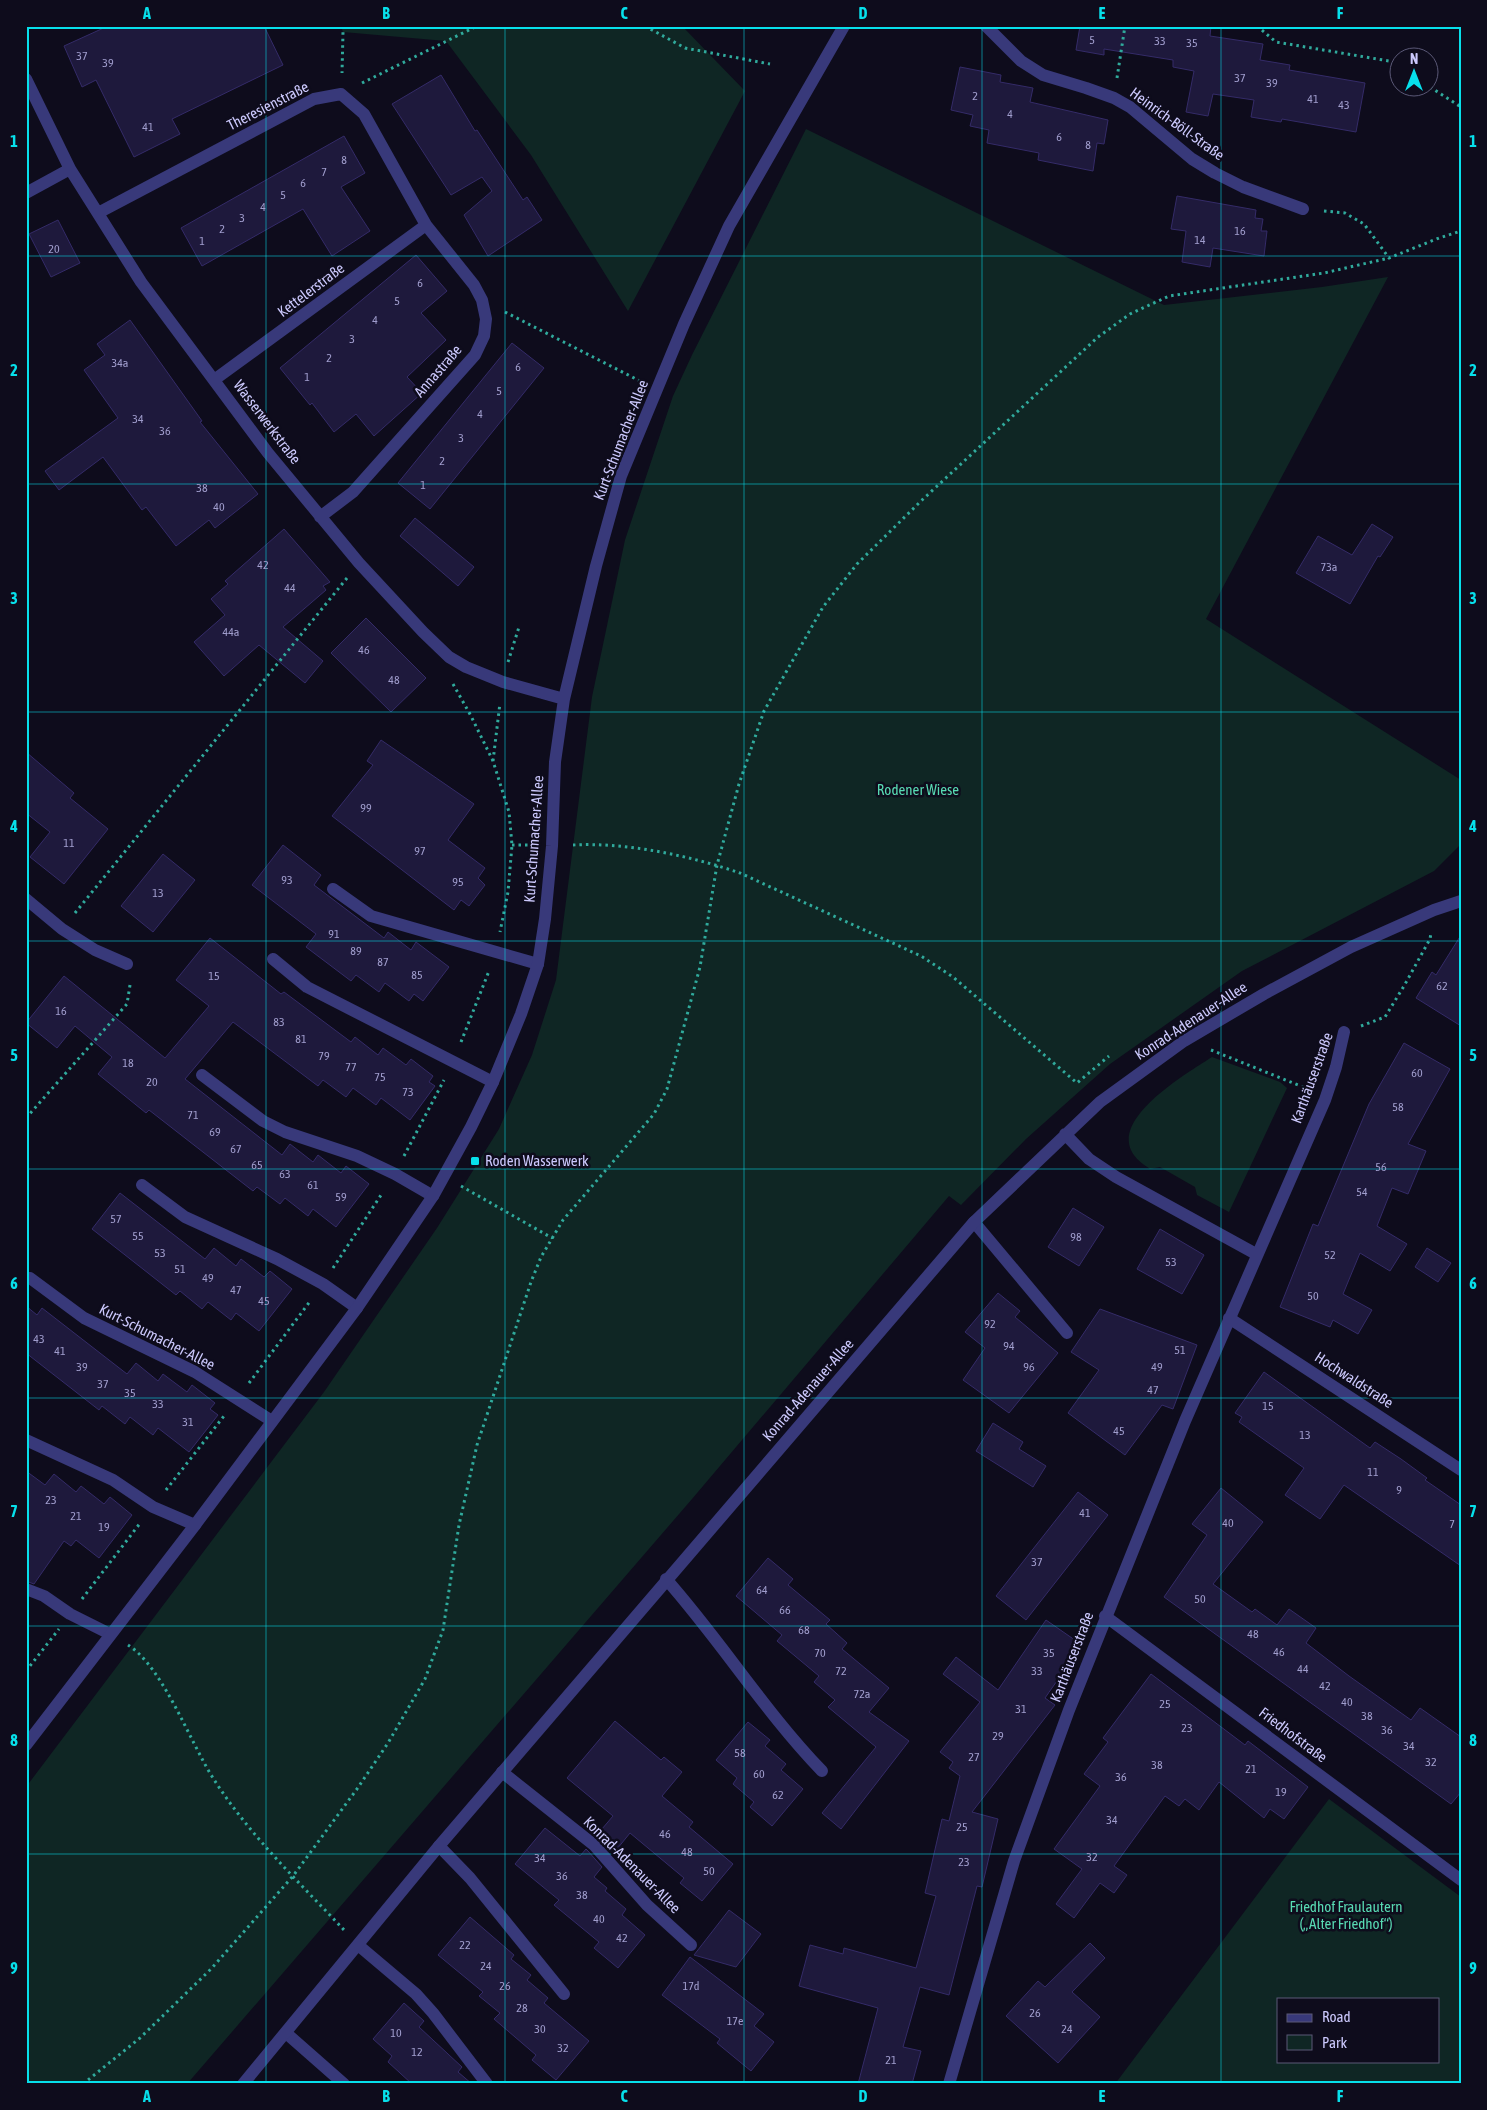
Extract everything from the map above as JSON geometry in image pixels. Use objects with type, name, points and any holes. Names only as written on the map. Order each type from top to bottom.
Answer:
[{"type":"street","name":"Kurt-Schumacher-Allee","points":[[26,1745],[195,1525],[357,1308],[433,1196],[493,1082],[521,1014],[538,964],[545,919],[552,846],[555,762],[564,699],[596,566],[621,476],[684,324],[729,226],[844,26]]},
{"type":"street","name":"Heinrich-Böll-Straße","points":[[986,26],[1021,60],[1044,75],[1114,98],[1130,107],[1192,159],[1215,173],[1243,187],[1304,209]]},
{"type":"street","name":"Wasserwerkstraße","points":[[26,79],[70,169],[142,282],[268,453],[359,562],[422,632],[450,657],[466,667],[503,682],[564,699]]},
{"type":"street","name":"Theresienstraße","points":[[98,213],[314,99],[341,94]]},
{"type":"street","points":[[341,94],[364,114],[426,225]]},
{"type":"street","points":[[26,193],[70,169]]},
{"type":"street","name":"Annastraße","points":[[320,517],[353,492],[474,355],[484,336],[486,319],[482,300],[474,285],[426,225]]},
{"type":"street","name":"Kettelerstraße","points":[[214,380],[426,225]]},
{"type":"street","points":[[333,889],[371,916],[538,964]]},
{"type":"street","points":[[26,899],[62,929],[95,950],[127,964]]},
{"type":"street","name":"Konrad-Adenauer-Allee","points":[[243,2084],[439,1846],[974,1222],[1100,1102],[1184,1041],[1350,947],[1434,910],[1461,901]]},
{"type":"street","points":[[273,960],[307,987],[493,1082]]},
{"type":"street","name":"Karthäuserstraße","points":[[949,2084],[1014,1861],[1105,1616],[1256,1254],[1326,1096],[1336,1068],[1344,1032]]},
{"type":"street","points":[[202,1076],[263,1122],[285,1132],[357,1156],[395,1174],[433,1196]]},
{"type":"street","points":[[1065,1134],[1089,1159],[1116,1177],[1256,1254]]},
{"type":"street","points":[[142,1185],[185,1217],[277,1259],[322,1284],[357,1308]]},
{"type":"street","points":[[974,1222],[1067,1333]]},
{"type":"street","name":"Kurt-Schumacher-Allee","points":[[30,1278],[84,1318],[195,1372],[272,1421]]},
{"type":"street","name":"Hochwaldstraße","points":[[1229,1318],[1459,1466]]},
{"type":"street","points":[[26,1440],[113,1480],[153,1507],[195,1525]]},
{"type":"street","points":[[666,1580],[698,1615],[795,1743],[822,1771]]},
{"type":"street","points":[[26,1589],[44,1596],[70,1614],[110,1634]]},
{"type":"street","name":"Friedhofstraße","points":[[1105,1616],[1461,1880]]},
{"type":"street","name":"Konrad-Adenauer-Allee","points":[[502,1772],[594,1845],[647,1905],[691,1945]]},
{"type":"street","points":[[439,1846],[470,1878],[564,1994]]},
{"type":"street","points":[[358,1945],[416,1994],[433,2013],[487,2084]]},
{"type":"street","points":[[286,2033],[344,2084]]},
{"type":"path","points":[[341,26],[343,32],[341,94],[477,26]]},
{"type":"path","points":[[645,26],[685,48],[770,64]]},
{"type":"path","points":[[1114,98],[1125,26]]},
{"type":"path","points":[[1257,26],[1276,42],[1390,63]]},
{"type":"path","points":[[1440,93],[1461,107]]},
{"type":"path","points":[[1304,209],[1345,213],[1364,224],[1389,258]]},
{"type":"path","points":[[83,2084],[140,2038],[211,1969],[293,1876],[357,1789],[388,1743],[425,1679],[443,1630],[459,1526],[477,1445],[530,1282],[563,1220],[654,1114],[667,1089],[700,966],[717,865],[739,784],[764,711],[823,607],[857,564],[908,514],[1098,337],[1130,314],[1168,296],[1324,273],[1389,258],[1461,231]]},
{"type":"path","points":[[482,300],[656,390]]},
{"type":"path","points":[[62,929],[359,562]]},
{"type":"path","points":[[26,1671],[237,1399],[322,1284],[395,1174],[453,1061],[478,1002],[496,952],[508,892],[512,845],[509,812],[493,762],[471,716],[450,679],[450,657]]},
{"type":"path","points":[[583,844],[652,850],[717,865],[740,873],[921,956],[953,978],[1077,1083],[1109,1056]]},
{"type":"path","name":"Karthäuserstraße","points":[[1344,1032],[1385,1017],[1430,939],[1434,910]]},
{"type":"path","points":[[26,1118],[127,1004],[130,988],[127,964]]},
{"type":"path","points":[[1211,1050],[1326,1096]]},
{"type":"path","points":[[454,1182],[552,1238]]},
{"type":"path","points":[[110,1634],[136,1650],[155,1672],[213,1778],[247,1825],[358,1945]]},
{"type":"green space","points":[[341,26],[682,26],[745,91],[628,311],[531,155],[446,41],[343,32]]},
{"type":"green space","name":"Rodener Wiese","points":[[806,129],[1164,305],[1322,287],[1388,277],[1206,619],[1461,780],[1461,844],[1434,871],[1242,971],[1110,1064],[1026,1139],[961,1205],[949,1196],[692,1499],[187,2084],[26,2084],[26,1787],[324,1392],[437,1228],[499,1129],[532,1055],[556,980],[592,697],[625,540],[673,396]]},
{"type":"green space","points":[[1212,1057],[1280,1082],[1287,1088],[1229,1212],[1197,1195],[1195,1187],[1160,1167],[1150,1169],[1137,1159],[1131,1150],[1129,1137],[1134,1123],[1157,1096]]},
{"type":"green space","name":"Friedhof Fraulautern („Alter Friedhof“)","points":[[1329,1799],[1461,1897],[1461,2084],[1115,2084]]},
{"type":"building","points":[[108,26],[264,26],[283,65],[172,119],[180,134],[134,157],[96,80],[82,87],[64,46]]},
{"type":"building","points":[[1080,26],[1211,26],[1210,36],[1263,44],[1260,60],[1290,65],[1289,70],[1365,83],[1356,132],[1282,119],[1281,122],[1251,117],[1254,100],[1213,94],[1208,116],[1186,112],[1194,71],[1173,67],[1173,60],[1104,49],[1104,55],[1076,50]]},
{"type":"building","points":[[960,67],[1001,75],[1000,82],[1033,88],[1030,102],[1108,120],[1104,144],[1097,143],[1093,171],[1038,160],[1039,153],[987,143],[989,130],[970,126],[973,115],[951,110]]},
{"type":"building","points":[[441,75],[475,131],[477,130],[523,200],[527,197],[542,220],[488,256],[464,215],[492,191],[482,177],[451,195],[392,104]]},
{"type":"building","points":[[344,136],[365,173],[341,187],[370,231],[332,256],[303,209],[202,266],[181,228]]},
{"type":"building","points":[[1177,196],[1256,210],[1255,218],[1263,219],[1261,231],[1267,231],[1264,256],[1213,248],[1210,267],[1182,262],[1186,231],[1171,229]]},
{"type":"building","points":[[58,220],[80,263],[51,277],[29,234]]},
{"type":"building","points":[[416,255],[447,291],[421,313],[446,340],[407,377],[422,393],[374,436],[356,414],[334,432],[312,403],[310,405],[280,368]]},
{"type":"building","points":[[130,320],[202,421],[200,422],[258,494],[215,528],[209,520],[176,546],[146,507],[142,510],[103,457],[59,490],[45,471],[118,418],[84,370],[105,355],[97,344]]},
{"type":"building","points":[[512,343],[544,368],[430,509],[398,483]]},
{"type":"building","points":[[415,518],[474,567],[458,586],[400,536]]},
{"type":"building","points":[[1372,524],[1393,537],[1380,557],[1378,556],[1350,604],[1296,573],[1318,536],[1352,555]]},
{"type":"building","points":[[284,529],[330,582],[323,586],[326,590],[283,627],[323,661],[305,683],[259,645],[224,676],[194,642],[225,615],[211,599],[228,584],[225,581]]},
{"type":"building","points":[[366,618],[426,678],[391,712],[331,653]]},
{"type":"building","points":[[381,740],[474,804],[448,840],[485,868],[478,878],[485,885],[469,906],[461,900],[454,910],[332,816],[373,765],[367,761]]},
{"type":"building","points":[[26,752],[74,793],[70,798],[108,829],[64,884],[30,857],[50,832],[26,813]]},
{"type":"building","points":[[283,845],[321,875],[314,885],[384,938],[388,932],[411,950],[416,942],[449,967],[423,1001],[414,994],[409,1001],[385,983],[379,992],[356,975],[351,981],[306,947],[316,934],[252,885]]},
{"type":"building","points":[[163,854],[195,880],[153,932],[121,906]]},
{"type":"building","points":[[1461,935],[1461,1026],[1416,998],[1432,972],[1436,975]]},
{"type":"building","points":[[210,938],[281,994],[284,992],[351,1042],[355,1037],[378,1055],[383,1048],[406,1065],[411,1059],[433,1076],[429,1082],[435,1086],[410,1120],[381,1098],[376,1105],[353,1088],[346,1097],[323,1080],[318,1086],[233,1022],[185,1079],[282,1155],[290,1144],[313,1162],[318,1155],[341,1173],[346,1166],[369,1184],[336,1227],[313,1209],[308,1216],[285,1198],[280,1204],[257,1187],[253,1191],[149,1110],[146,1113],[98,1074],[112,1057],[75,1026],[57,1048],[26,1023],[64,976],[165,1058],[209,1006],[176,980]]},
{"type":"building","points":[[1404,1043],[1450,1069],[1408,1144],[1426,1151],[1408,1194],[1392,1188],[1377,1226],[1407,1244],[1390,1271],[1360,1253],[1343,1294],[1372,1310],[1358,1334],[1333,1320],[1330,1327],[1280,1307],[1313,1224],[1318,1226],[1369,1104]]},
{"type":"building","points":[[120,1193],[205,1259],[214,1248],[236,1266],[241,1259],[264,1277],[270,1271],[292,1289],[259,1331],[236,1313],[231,1320],[208,1302],[202,1309],[180,1291],[176,1295],[92,1229]]},
{"type":"building","points":[[1073,1208],[1104,1227],[1079,1266],[1048,1247]]},
{"type":"building","points":[[1160,1229],[1204,1255],[1182,1294],[1137,1269]]},
{"type":"building","points":[[1427,1248],[1451,1263],[1438,1282],[1415,1267]]},
{"type":"building","points":[[998,1293],[1020,1311],[1015,1317],[1058,1353],[1009,1413],[963,1380],[985,1348],[965,1332]]},
{"type":"building","points":[[26,1306],[37,1315],[42,1308],[127,1374],[136,1363],[158,1381],[163,1374],[187,1392],[192,1385],[215,1403],[210,1409],[218,1415],[189,1452],[158,1428],[153,1435],[130,1417],[125,1424],[102,1406],[99,1410],[26,1353]]},
{"type":"building","points":[[1100,1309],[1197,1345],[1173,1409],[1162,1405],[1125,1455],[1068,1413],[1099,1370],[1071,1352]]},
{"type":"building","points":[[1264,1372],[1370,1448],[1375,1442],[1401,1459],[1427,1478],[1425,1480],[1461,1505],[1461,1566],[1344,1485],[1320,1519],[1285,1495],[1304,1468],[1239,1422],[1242,1417],[1235,1413]]},
{"type":"building","points":[[993,1423],[1023,1442],[1019,1449],[1046,1466],[1033,1487],[976,1451]]},
{"type":"building","points":[[26,1471],[45,1485],[54,1474],[76,1492],[81,1486],[104,1504],[110,1497],[132,1515],[99,1558],[76,1540],[71,1546],[64,1541],[34,1584],[26,1581]]},
{"type":"building","points":[[1221,1488],[1263,1522],[1213,1584],[1252,1612],[1255,1609],[1277,1625],[1289,1609],[1316,1628],[1306,1643],[1349,1676],[1411,1720],[1420,1708],[1461,1737],[1461,1792],[1451,1804],[1164,1597],[1207,1535],[1192,1524]]},
{"type":"building","points":[[1078,1492],[1108,1515],[1026,1620],[996,1596]]},
{"type":"building","points":[[768,1558],[793,1579],[788,1585],[830,1620],[826,1624],[847,1643],[842,1649],[889,1688],[869,1712],[909,1741],[841,1829],[822,1813],[876,1747],[828,1707],[835,1700],[814,1682],[819,1676],[777,1641],[782,1635],[736,1596]]},
{"type":"building","points":[[1046,1620],[1082,1645],[1045,1698],[1055,1705],[972,1812],[998,1819],[982,1887],[977,1886],[949,1995],[920,1987],[903,2047],[921,2051],[912,2084],[858,2084],[878,2008],[799,1986],[810,1945],[843,1954],[844,1948],[916,1968],[936,1896],[925,1893],[942,1819],[949,1821],[960,1776],[949,1768],[953,1762],[940,1752],[980,1702],[943,1674],[956,1657],[998,1690]]},
{"type":"building","points":[[1151,1674],[1245,1745],[1248,1741],[1308,1787],[1284,1819],[1270,1809],[1264,1818],[1219,1782],[1199,1810],[1185,1799],[1179,1806],[1165,1796],[1114,1866],[1127,1875],[1114,1893],[1100,1883],[1074,1918],[1056,1904],[1082,1869],[1054,1849],[1100,1786],[1084,1774],[1108,1742],[1103,1738]]},
{"type":"building","points":[[615,1721],[661,1760],[664,1757],[682,1772],[662,1796],[693,1822],[689,1827],[733,1864],[702,1901],[680,1883],[684,1878],[630,1833],[613,1854],[596,1836],[613,1816],[567,1778]]},
{"type":"building","points":[[748,1722],[770,1740],[765,1746],[786,1764],[781,1770],[803,1789],[772,1826],[750,1807],[754,1802],[733,1784],[737,1778],[716,1760]]},
{"type":"building","points":[[545,1828],[580,1856],[586,1849],[588,1851],[602,1867],[594,1877],[607,1888],[605,1891],[626,1909],[622,1915],[645,1935],[618,1968],[594,1948],[599,1942],[554,1905],[559,1900],[515,1864]]},
{"type":"building","points":[[729,1910],[761,1934],[736,1967],[694,1955]]},
{"type":"building","points":[[470,1917],[514,1955],[511,1959],[531,1975],[527,1980],[548,1998],[544,2003],[589,2041],[556,2080],[532,2060],[536,2055],[494,2019],[500,2013],[479,1996],[483,1992],[438,1955]]},
{"type":"building","points":[[1090,1943],[1105,1958],[1072,1992],[1100,2017],[1058,2063],[1006,2016],[1038,1981],[1045,1987]]},
{"type":"building","points":[[690,1957],[764,2014],[754,2026],[774,2042],[751,2071],[717,2043],[720,2039],[662,1995]]},
{"type":"building","points":[[404,2003],[424,2021],[419,2027],[462,2067],[458,2072],[472,2084],[412,2084],[388,2062],[392,2056],[373,2039]]},
{"type":"place","name":"Roden Wasserwerk","points":[[475,1161]]}]
